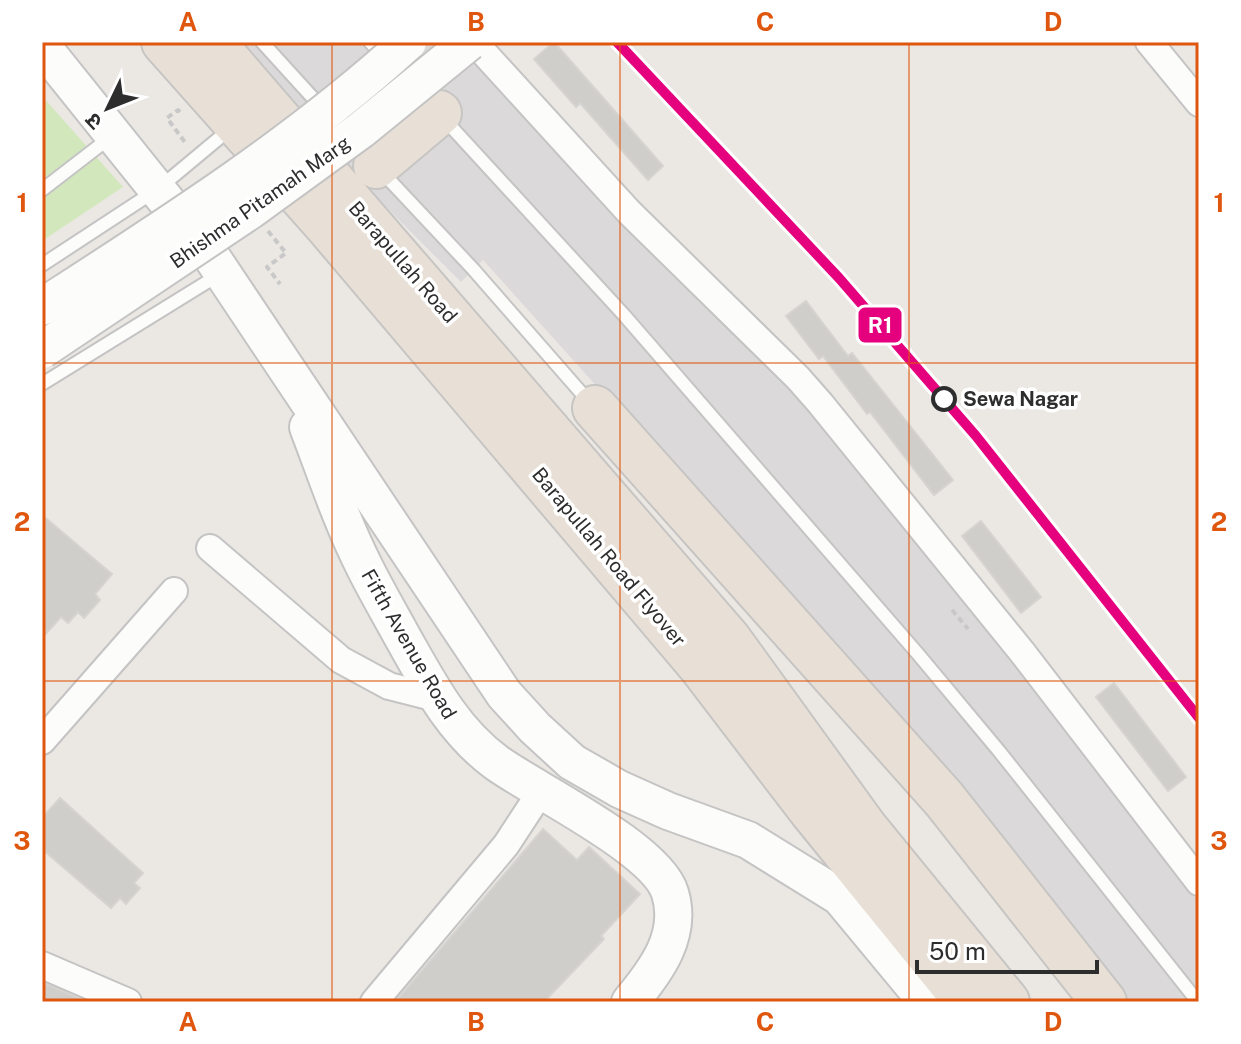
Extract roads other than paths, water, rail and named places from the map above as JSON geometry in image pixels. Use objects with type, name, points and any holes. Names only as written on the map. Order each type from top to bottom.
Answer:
[{"type":"highway","points":[[164,42],[236,124]]},
{"type":"highway","name":"Barapullah Road","points":[[212,42],[593,482]]},
{"type":"highway","points":[[365,155],[429,102]]},
{"type":"highway","name":"Barapullah Road Flyover","points":[[236,124],[715,652],[865,828],[1007,1002]]},
{"type":"highway","points":[[595,408],[944,799],[1104,1002]]},
{"type":"highway","points":[[593,482],[632,450]]},
{"type":"highway","name":"Barapullah Road Flyover","points":[[593,482],[662,562],[811,810],[967,1002]]},
{"type":"highway","points":[[662,562],[702,529]]},
{"type":"street","name":"Bhishma Pitamah Marg","points":[[42,307],[232,182],[325,113],[408,42]]},
{"type":"street","name":"Bhishma Pitamah Marg","points":[[42,350],[251,210],[361,130],[472,42]]},
{"type":"street","points":[[472,42],[629,212],[820,403],[1022,652],[1199,882]]},
{"type":"street","points":[[1149,42],[1199,103]]},
{"type":"street","points":[[42,46],[222,273],[504,694],[535,728],[572,762],[619,789],[668,811],[748,840],[840,897],[927,1002]]},
{"type":"street","name":"Fifth Avenue Road","points":[[288,372],[344,522],[365,568],[436,698],[462,733],[497,763],[634,850],[670,890],[674,919],[668,945],[652,976],[630,1002]]},
{"type":"street","points":[[210,548],[341,660],[389,686],[436,698]]},
{"type":"street","points":[[42,741],[174,591]]},
{"type":"street","points":[[374,1002],[506,845],[542,790]]},
{"type":"street","points":[[42,965],[128,1002]]},
{"type":"lane","points":[[262,42],[334,121]]},
{"type":"lane","points":[[370,42],[624,315],[918,654],[1198,1002]]},
{"type":"lane","points":[[42,265],[158,189],[236,124]]},
{"type":"lane","points":[[345,132],[473,269],[595,408]]},
{"type":"lane","points":[[42,190],[114,135]]},
{"type":"lane","points":[[42,384],[222,273]]},
{"type":"place","name":"Sewa Nagar","points":[[944,399]]}]
